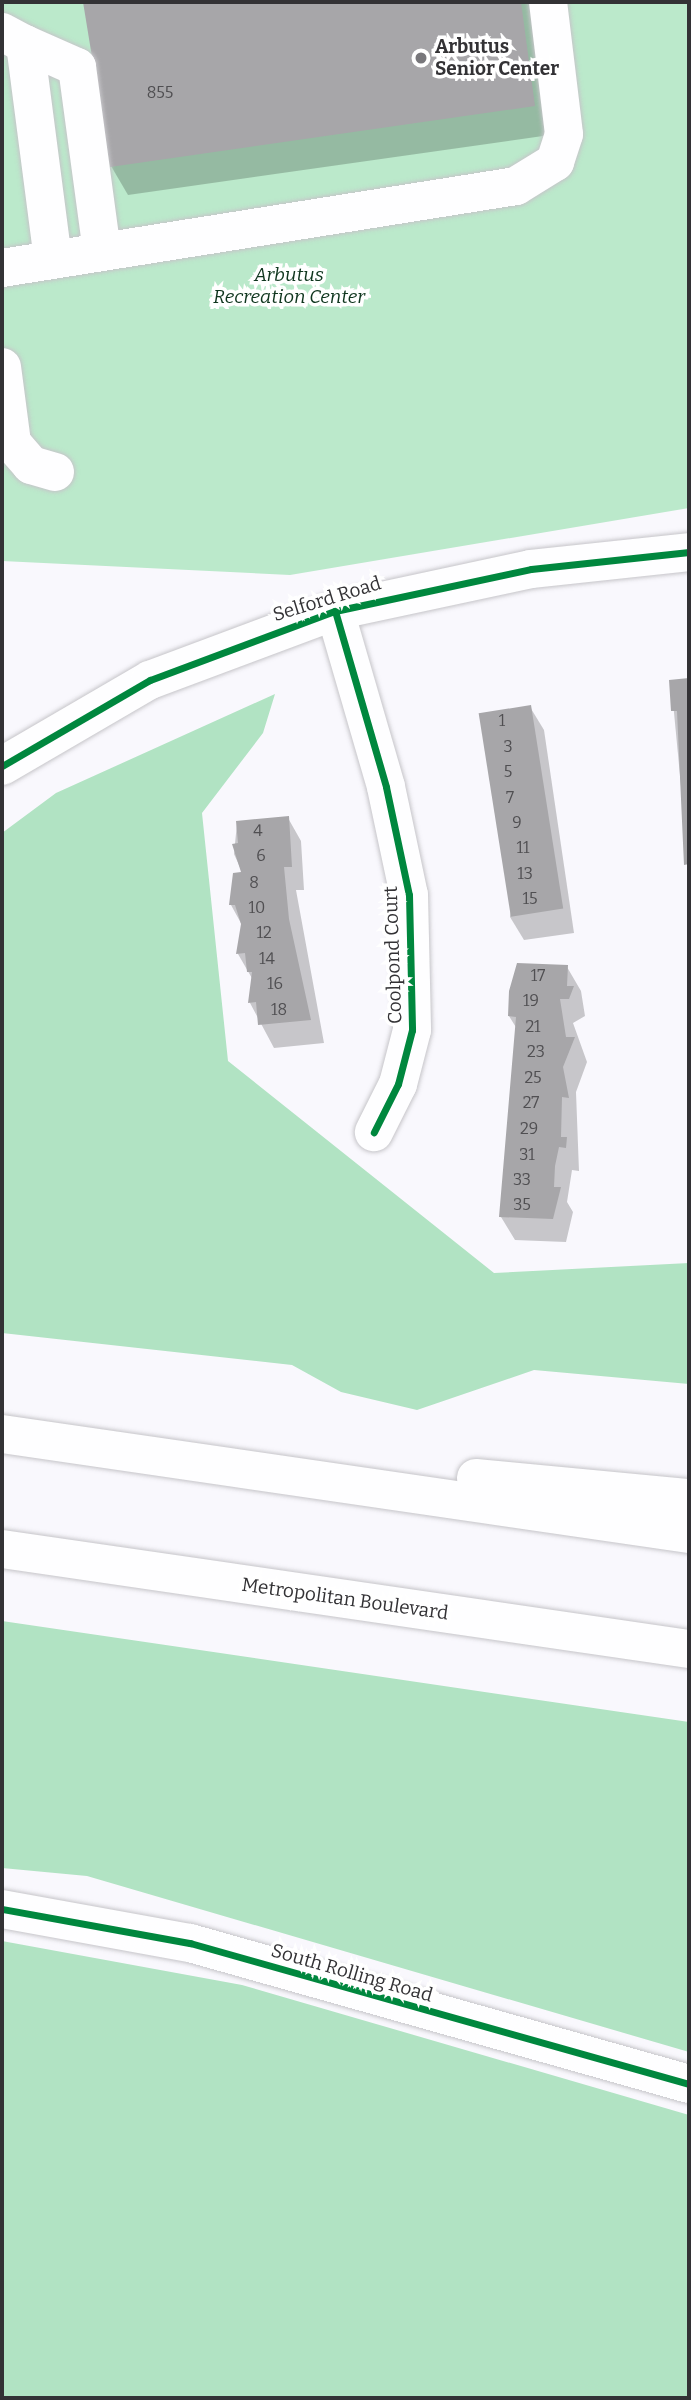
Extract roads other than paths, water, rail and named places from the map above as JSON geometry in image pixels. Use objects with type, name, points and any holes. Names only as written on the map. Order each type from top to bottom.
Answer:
[{"type":"main road","points":[[2,268],[516,186],[555,162],[564,134],[548,2]]},
{"type":"main road","points":[[14,38],[78,67],[102,251]]},
{"type":"main road","points":[[14,38],[53,259]]},
{"type":"main road","points":[[2,367],[12,443],[31,465],[55,472]]},
{"type":"main road","name":"Selford Road","points":[[2,766],[150,680],[335,611],[531,569],[689,552]]},
{"type":"main road","name":"Coolpond Court","points":[[335,611],[386,787],[409,895],[412,1030],[398,1084],[374,1132]]},
{"type":"main road","points":[[11,1435],[689,1498]]},
{"type":"main road","points":[[11,1435],[689,1534]]},
{"type":"main road","name":"Metropolitan Boulevard","points":[[2,1549],[689,1649]]},
{"type":"main road","name":"South Rolling Road","points":[[2,1909],[190,1943],[689,2084]]},
{"type":"place","name":"Arbutus Senior Center","points":[[421,58]]},
{"type":"park label","name":"Arbutus Recreation Center","points":[[289,286]]}]
